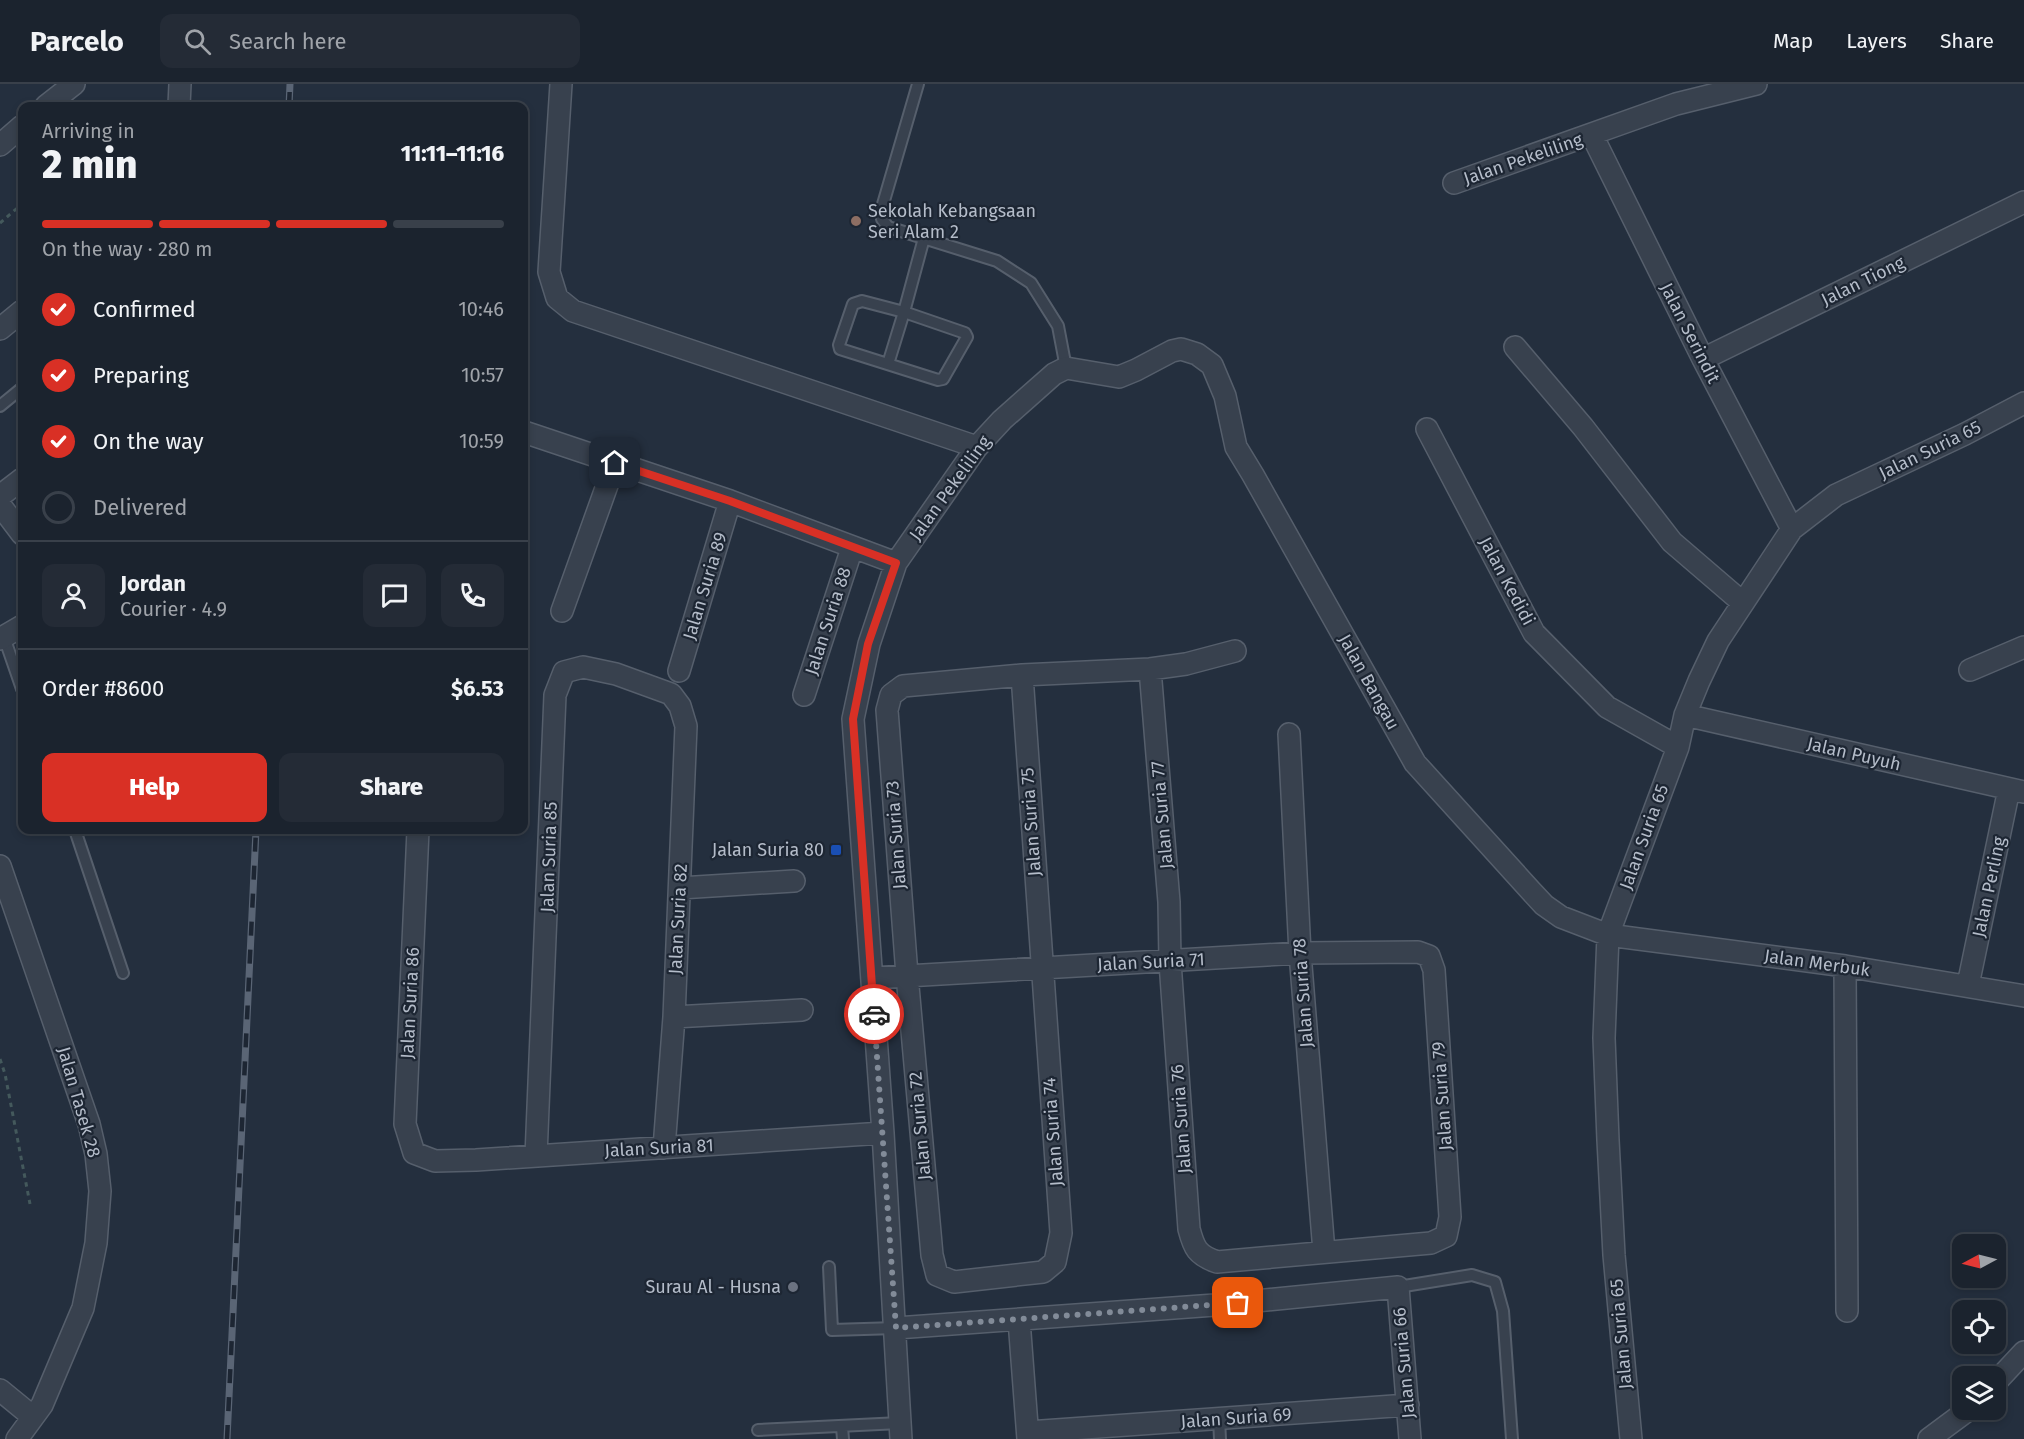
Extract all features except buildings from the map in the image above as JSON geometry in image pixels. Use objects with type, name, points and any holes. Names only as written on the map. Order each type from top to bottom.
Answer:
[{"type":"street","points":[[179,102],[180,84]]},
{"type":"street","points":[[561,84],[549,272],[557,298],[573,311],[977,447]]},
{"type":"street","name":"Jalan Pekeliling","points":[[1454,183],[1676,104],[1756,84]]},
{"type":"street","points":[[0,145],[18,129]]},
{"type":"street","name":"Jalan Serindit","points":[[1592,135],[1703,359],[1792,529]]},
{"type":"street","name":"Jalan Tiong","points":[[1703,359],[2024,202]]},
{"type":"street","points":[[0,329],[18,314]]},
{"type":"street","points":[[1515,347],[1583,427],[1672,542],[1743,603]]},
{"type":"street","name":"Jalan Bangau","points":[[1066,368],[1119,377],[1172,351],[1181,349],[1197,354],[1212,365],[1225,396],[1236,447],[1415,763],[1544,905],[1561,917],[1608,935]]},
{"type":"street","name":"Jalan Pekeliling","points":[[901,1431],[883,1133],[853,719],[868,644],[896,563],[977,447],[1002,420],[1054,374],[1066,368]]},
{"type":"street","name":"Jalan Suria 65","points":[[1631,1439],[1614,1255],[1608,1140],[1604,1038],[1608,935],[1678,747],[1685,715],[1718,641],[1792,529],[1836,495],[2024,403]]},
{"type":"street","name":"Jalan Kedidi","points":[[1427,429],[1533,633],[1607,707],[1678,747]]},
{"type":"street","points":[[528,433],[730,501],[896,563]]},
{"type":"street","points":[[562,611],[615,463]]},
{"type":"street","points":[[0,496],[18,482]]},
{"type":"street","name":"Jalan Suria 89","points":[[679,671],[730,501]]},
{"type":"street","points":[[0,505],[18,529]]},
{"type":"street","name":"Jalan Suria 88","points":[[804,695],[852,548]]},
{"type":"street","points":[[1970,670],[2024,647]]},
{"type":"street","points":[[1022,675],[1150,669],[1186,664],[1235,651]]},
{"type":"street","name":"Jalan Suria 85","points":[[536,1156],[555,695],[564,672],[583,667],[616,674],[671,694]]},
{"type":"street","name":"Jalan Suria 77","points":[[1150,669],[1169,902],[1170,962]]},
{"type":"street","name":"Jalan Suria 73","points":[[907,975],[887,710],[891,695],[903,686],[1022,675]]},
{"type":"street","name":"Jalan Suria 75","points":[[1022,675],[1041,968]]},
{"type":"street","name":"Jalan Suria 82","points":[[664,1148],[674,1017],[686,726],[680,706],[671,694]]},
{"type":"street","name":"Jalan Puyuh","points":[[1685,715],[2017,790]]},
{"type":"street","name":"Jalan Suria 78","points":[[1289,734],[1300,953],[1324,1252]]},
{"type":"street","name":"Jalan Perling","points":[[1968,985],[2017,790]]},
{"type":"street","name":"Jalan Suria 86","points":[[418,834],[405,1124],[414,1153],[435,1161]]},
{"type":"street","name":"Jalan Tasek 28","points":[[2,877],[89,1124],[96,1154],[100,1191],[96,1243],[83,1308],[42,1405],[17,1439]]},
{"type":"street","points":[[680,888],[794,881]]},
{"type":"street","name":"Jalan Merbuk","points":[[1608,935],[1845,966],[2024,996]]},
{"type":"street","name":"Jalan Suria 71","points":[[872,978],[1300,953],[1418,952],[1429,956]]},
{"type":"street","name":"Jalan Suria 79","points":[[1324,1252],[1431,1244],[1446,1236],[1450,1217],[1434,970],[1429,956]]},
{"type":"street","name":"Jalan Suria 76","points":[[1170,962],[1189,1228],[1194,1246],[1203,1257],[1217,1262],[1324,1252]]},
{"type":"street","points":[[1845,966],[1847,1311]]},
{"type":"street","name":"Jalan Suria 74","points":[[937,1275],[954,1282],[1025,1275],[1043,1272],[1055,1262],[1061,1233],[1041,968]]},
{"type":"street","name":"Jalan Suria 72","points":[[907,975],[932,1255],[937,1275]]},
{"type":"street","points":[[674,1017],[802,1010]]},
{"type":"street","name":"Jalan Suria 81","points":[[435,1161],[883,1133]]},
{"type":"street","name":"Jalan Suria 66","points":[[896,1328],[1215,1305],[1398,1287],[1410,1439]]},
{"type":"street","points":[[1019,1320],[1028,1436]]},
{"type":"street","points":[[2006,1371],[2024,1352]]},
{"type":"street","points":[[0,1390],[33,1417]]},
{"type":"street","name":"Jalan Suria 69","points":[[1028,1436],[1220,1429],[1408,1405]]},
{"type":"street","points":[[1929,1439],[1955,1420]]},
{"type":"lane","points":[[918,84],[881,211],[882,219],[888,227],[997,261],[1031,283],[1058,326],[1066,368]]},
{"type":"lane","points":[[888,364],[924,238]]},
{"type":"lane","points":[[862,301],[904,312],[965,333],[967,338],[943,379],[938,380],[840,349],[839,345],[854,304],[857,302],[862,301]]},
{"type":"lane","points":[[0,406],[18,391]]},
{"type":"lane","points":[[9,634],[18,672]]},
{"type":"lane","points":[[76,834],[123,973]]},
{"type":"lane","points":[[829,1267],[832,1330],[896,1328]]},
{"type":"lane","points":[[1398,1287],[1472,1275],[1495,1282],[1503,1311],[1512,1439]]},
{"type":"lane","points":[[758,1430],[842,1427],[901,1431]]},
{"type":"lane","points":[[842,1427],[843,1439]]},
{"type":"path","points":[[0,223],[18,207]]},
{"type":"path","points":[[0,1059],[5,1074],[30,1204]]},
{"type":"railway","points":[[289,102],[290,84]]},
{"type":"railway","points":[[227,1439],[256,834]]},
{"type":"way so far","points":[[874,1014],[896,1328],[1238,1303]]},
{"type":"place","name":"Sekolah Kebangsaan Seri Alam 2","points":[[856,221]]},
{"type":"place","name":"Jalan Suria 80","points":[[836,850]]},
{"type":"place","name":"Surau Al - Husna","points":[[793,1287]]},
{"type":"route","points":[[615,463],[730,501],[896,563],[868,644],[853,719],[874,1014]]}]
